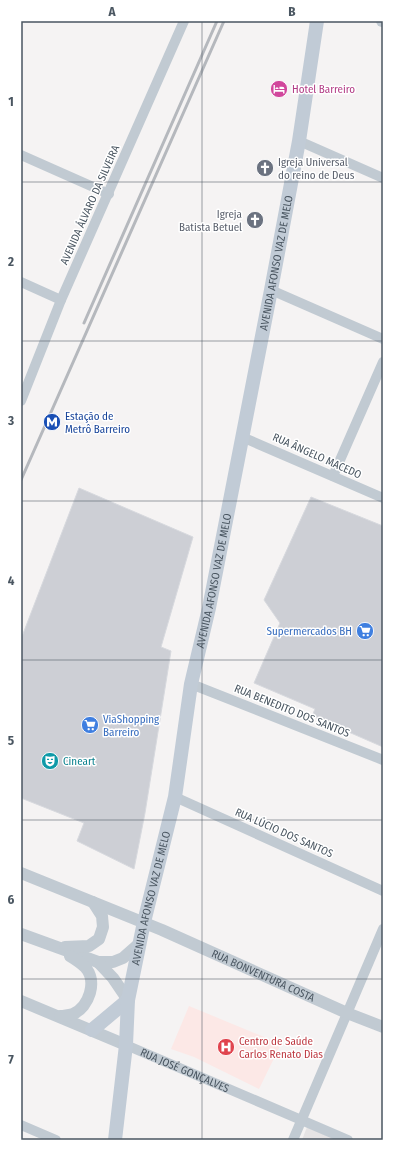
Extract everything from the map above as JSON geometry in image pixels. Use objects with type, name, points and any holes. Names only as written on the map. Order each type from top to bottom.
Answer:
[{"type":"main road","name":"AVENIDA AFONSO VAZ DE MELO","points":[[115,1140],[126,1045],[128,1000],[144,922],[175,797],[192,684],[209,608],[299,141],[317,21]]},
{"type":"main road","points":[[92,1030],[128,1000]]},
{"type":"street","name":"AVENIDA ÁLVARO DA SILVEIRA","points":[[21,401],[61,300],[184,21]]},
{"type":"street","points":[[299,141],[383,178]]},
{"type":"street","points":[[21,155],[109,194]]},
{"type":"street","points":[[21,282],[61,300]]},
{"type":"street","points":[[271,290],[383,339]]},
{"type":"street","points":[[333,476],[383,362]]},
{"type":"street","name":"RUA ÂNGELO MACEDO","points":[[242,437],[383,498]]},
{"type":"street","name":"RUA BENEDITO DOS SANTOS","points":[[192,684],[383,760]]},
{"type":"street","name":"RUA LÚCIO DOS SANTOS","points":[[175,797],[383,892]]},
{"type":"street","points":[[21,873],[144,922]]},
{"type":"street","points":[[60,947],[88,946],[99,939],[103,927],[102,916],[93,902]]},
{"type":"street","name":"RUA BONVENTURA COSTA","points":[[144,922],[347,1013],[383,1027]]},
{"type":"street","points":[[293,1140],[383,929]]},
{"type":"street","points":[[21,934],[98,962],[113,962],[123,958],[140,943]]},
{"type":"street","points":[[60,947],[86,968],[91,980],[90,994],[84,1006],[73,1014],[60,1016]]},
{"type":"street","points":[[98,962],[113,978],[128,1000]]},
{"type":"street","name":"RUA JOSÉ GONÇALVES","points":[[21,1001],[60,1016],[348,1140]]},
{"type":"street","points":[[21,1126],[56,1140]]},
{"type":"shaded area","name":"Centro de Saúde Carlos Renato Dias","points":[[189,1006],[281,1044],[259,1089],[194,1057],[171,1049]]},
{"type":"shaded area","points":[[307,1127],[336,1140],[302,1140]]},
{"type":"building","name":"ViaShopping Barreiro","points":[[79,488],[193,537],[161,647],[171,651],[145,813],[134,869],[77,841],[84,823],[21,798],[21,639]]},
{"type":"building","points":[[311,497],[383,526],[383,747],[312,716],[315,709],[254,683],[280,623],[264,600]]},
{"type":"railway","points":[[84,323],[217,21]]},
{"type":"railway","points":[[21,480],[224,21]]},
{"type":"place","name":"Hotel Barreiro","points":[[279,89]]},
{"type":"place","name":"Igreja Universal do reino de Deus","points":[[265,168]]},
{"type":"place","name":"Igreja Batista Betuel","points":[[255,220]]},
{"type":"place","name":"Estação de Metrô Barreiro","points":[[52,422]]},
{"type":"place","name":"Supermercados BH","points":[[365,631]]},
{"type":"place","name":"ViaShopping Barreiro","points":[[90,725]]},
{"type":"place","name":"Cineart","points":[[50,761]]},
{"type":"place","name":"Centro de Saúde Carlos Renato Dias","points":[[226,1047]]}]
